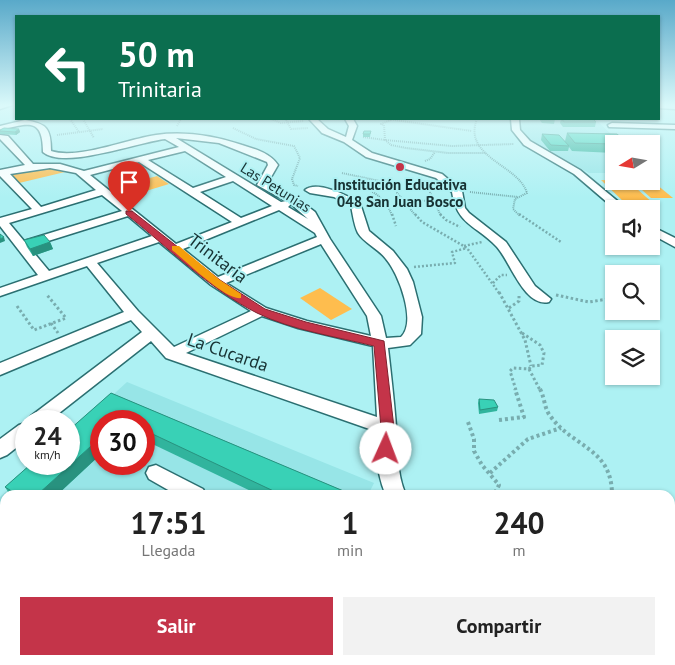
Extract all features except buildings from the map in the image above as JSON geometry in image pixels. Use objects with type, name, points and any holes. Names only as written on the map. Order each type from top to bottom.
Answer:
[{"type":"street","points":[[339,135],[349,138],[369,155],[438,176],[457,191],[460,208],[465,215],[502,245],[530,289],[544,299]]},
{"type":"street","points":[[520,135],[527,143],[577,172],[611,200]]},
{"type":"street","points":[[48,136],[47,152],[65,157],[130,141],[166,136],[201,138],[231,144],[260,154],[270,160],[273,165],[262,185],[287,204],[311,214],[322,235],[374,316],[380,343],[388,428],[386,449],[395,490]]},
{"type":"street","name":"Las Petunias","points":[[166,136],[234,178],[287,204]]},
{"type":"street","points":[[3,138],[31,167]]},
{"type":"street","points":[[83,174],[186,148]]},
{"type":"street","points":[[140,159],[240,222]]},
{"type":"street","name":"Trinitaria","points":[[1,172],[31,167],[66,167],[83,174],[216,282],[261,311],[303,325],[380,343],[405,342],[413,334],[415,317],[401,269]]},
{"type":"street","points":[[1,172],[38,210]]},
{"type":"street","points":[[190,192],[234,178]]},
{"type":"street","points":[[310,190],[336,194],[356,205],[364,233],[389,254],[401,269]]},
{"type":"street","points":[[46,276],[1,222],[104,191]]},
{"type":"street","points":[[176,248],[287,204]]},
{"type":"street","points":[[21,246],[129,212]]},
{"type":"street","points":[[660,234],[675,243]]},
{"type":"street","points":[[216,282],[322,235]]},
{"type":"street","points":[[0,292],[161,237]]},
{"type":"street","name":"La Cucarda","points":[[90,262],[133,314],[172,354],[388,428]]},
{"type":"street","points":[[172,354],[261,311]]},
{"type":"street","points":[[0,369],[133,314]]},
{"type":"street","points":[[51,410],[151,333]]},
{"type":"street","points":[[0,450],[15,438]]},
{"type":"street","points":[[156,473],[187,490]]},
{"type":"path","points":[[48,136],[56,135]]},
{"type":"path","points":[[385,135],[385,140]]},
{"type":"path","points":[[474,135],[480,146],[499,168],[524,183],[527,193],[516,199],[514,209],[522,217],[561,242]]},
{"type":"path","points":[[349,138],[452,146],[527,143]]},
{"type":"path","points":[[385,140],[391,145],[406,148],[448,153],[487,153]]},
{"type":"path","points":[[342,173],[389,183],[422,222],[467,248],[506,302],[522,333],[530,367],[543,395],[549,416],[561,428],[593,449],[608,472],[611,490]]},
{"type":"path","points":[[418,182],[429,189],[442,216],[466,230]]},
{"type":"path","points":[[457,191],[519,197]]},
{"type":"path","points":[[402,200],[434,201]]},
{"type":"path","points":[[386,203],[396,226]]},
{"type":"path","points":[[401,269],[454,263],[452,252],[467,248]]},
{"type":"path","points":[[530,289],[589,302],[605,299]]},
{"type":"path","points":[[17,306],[34,330],[66,318],[47,295]]},
{"type":"path","points":[[499,420],[524,417],[510,371],[513,368],[542,365],[545,350],[538,342],[522,333]]},
{"type":"path","points":[[468,422],[474,439],[474,451],[482,465],[499,485],[496,490]]},
{"type":"path","points":[[490,473],[507,460],[511,451],[528,438],[561,428]]},
{"type":"shaded area","points":[[524,135],[605,135],[605,173],[589,173],[534,144]]},
{"type":"shaded area","points":[[27,168],[50,168],[65,172],[19,183],[10,175],[13,171]]},
{"type":"shaded area","points":[[157,176],[169,184],[123,198],[111,189]]},
{"type":"shaded area","points":[[660,187],[673,198],[651,198],[642,190],[660,190]]},
{"type":"shaded area","points":[[611,190],[638,190],[649,200],[622,200]]},
{"type":"shaded area","points":[[320,288],[352,309],[331,320],[300,298]]},
{"type":"shaded area","points":[[127,382],[374,483],[370,490],[8,490],[25,475],[80,475],[80,425],[90,416],[90,475],[155,475],[155,410],[96,410]]},
{"type":"slow traffic","points":[[175,248],[216,282],[238,296]]},
{"type":"place","name":"Institución Educativa 048 San Juan Bosco","points":[[400,167]]},
{"type":"route","points":[[129,212],[216,282],[261,311],[303,325],[380,343],[388,428],[386,449]]}]
